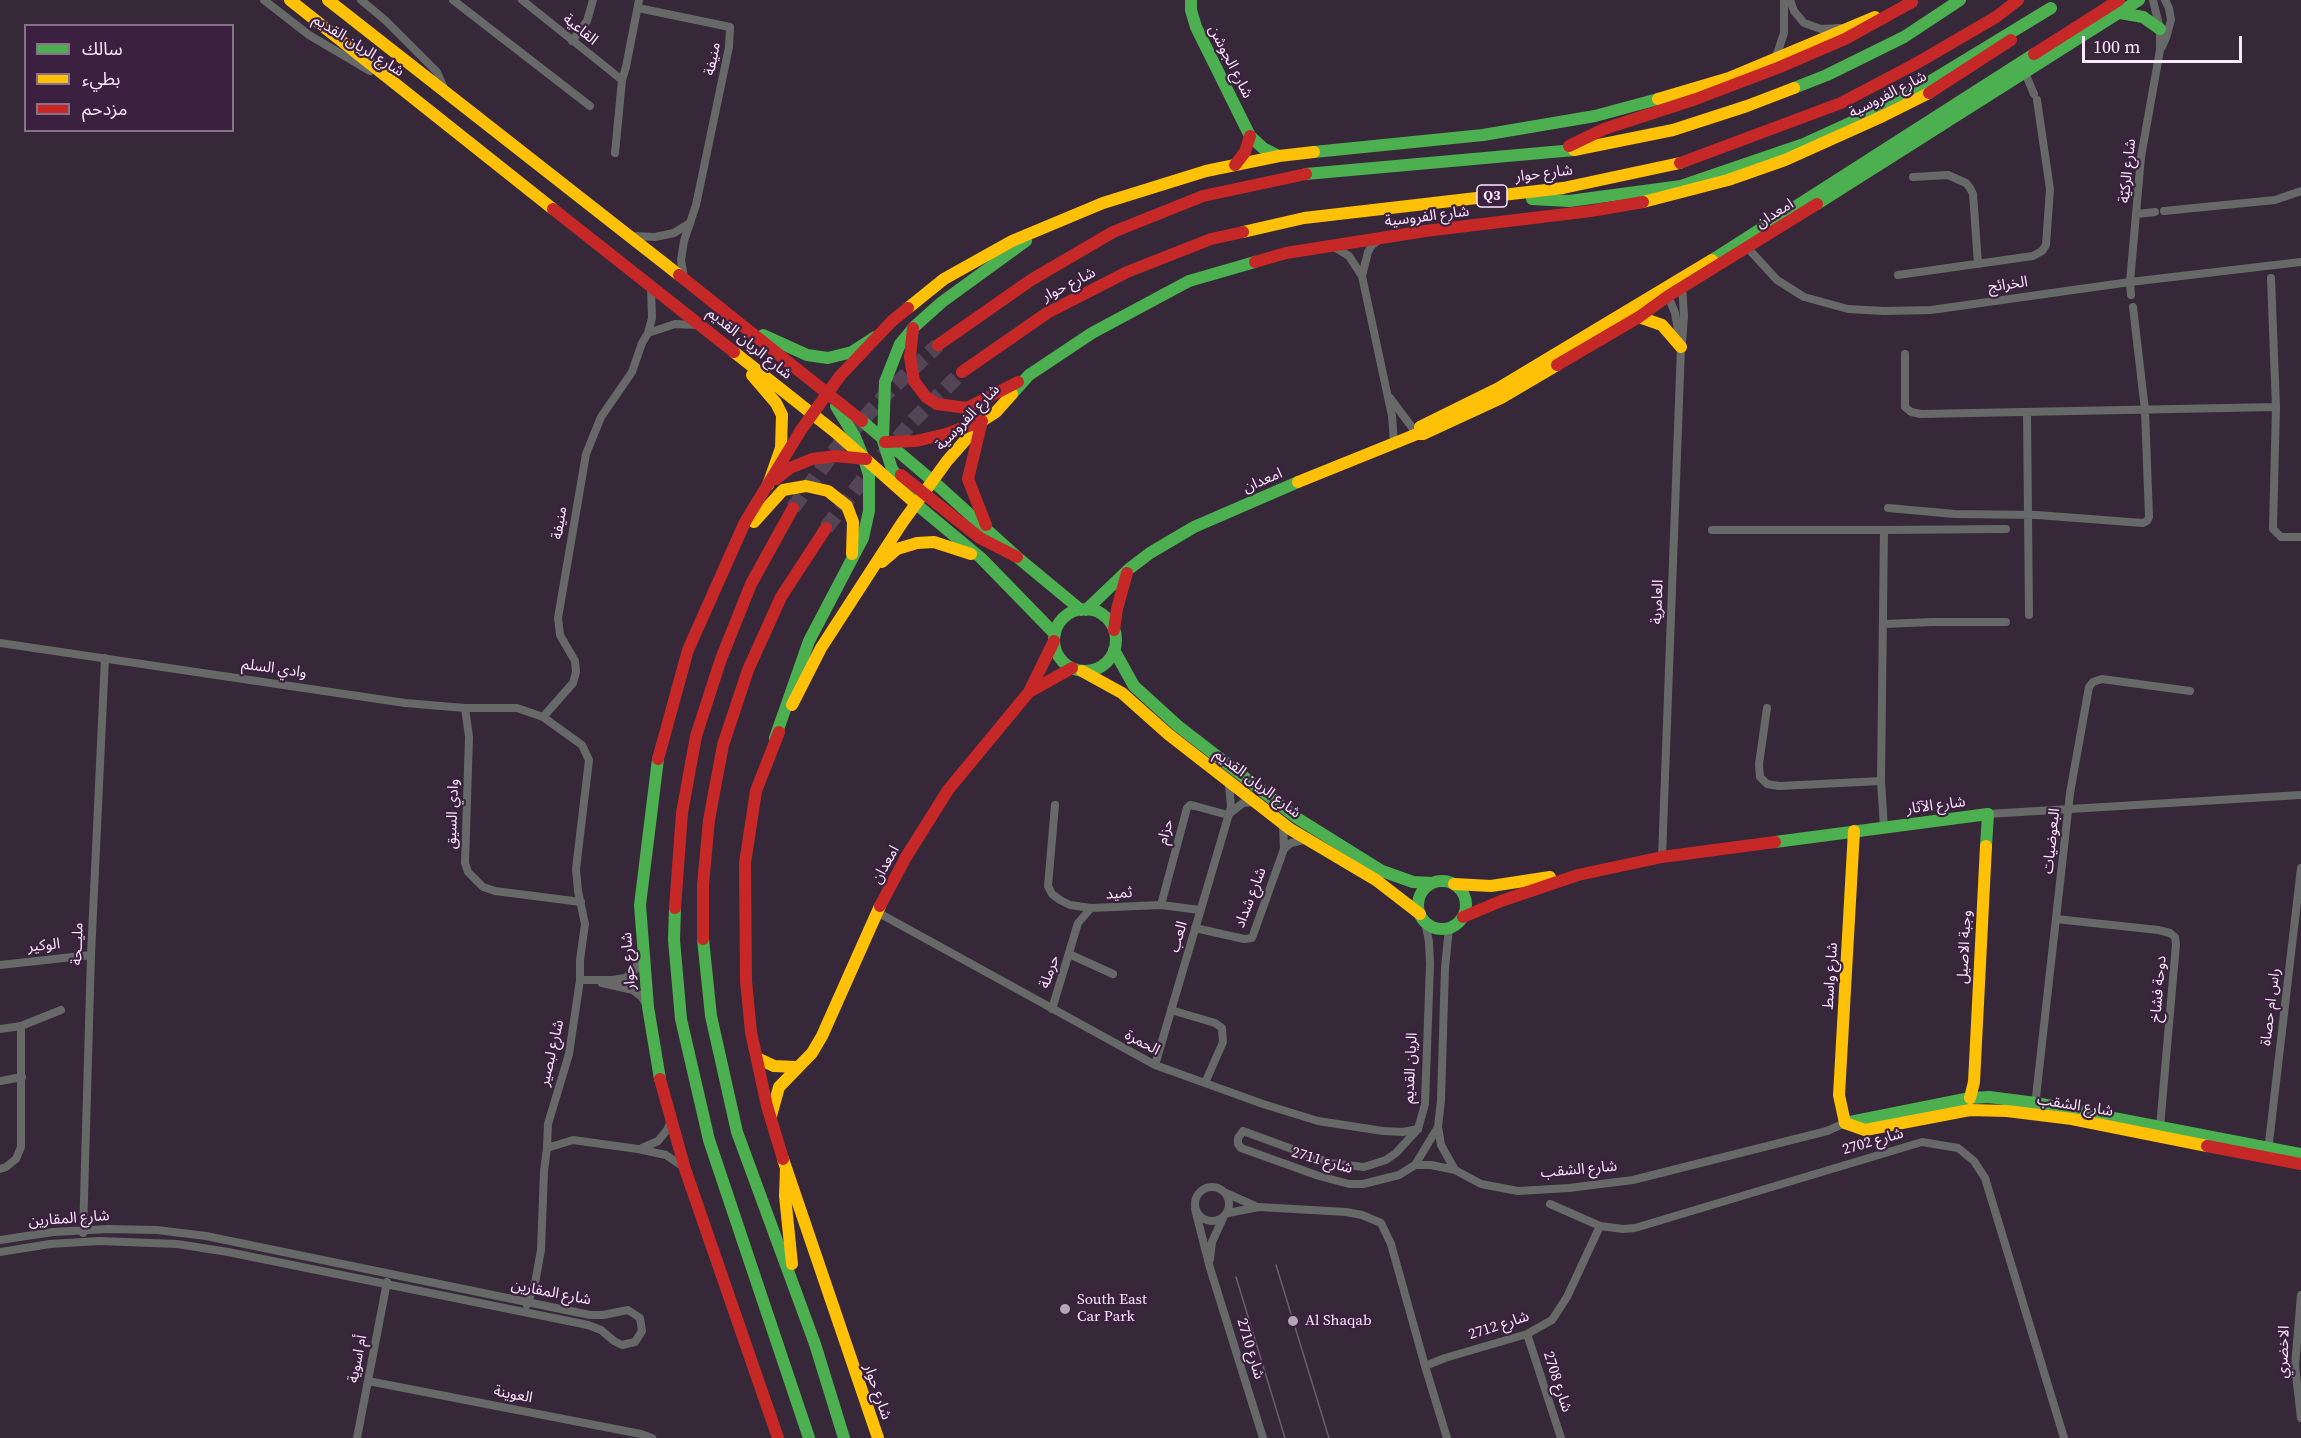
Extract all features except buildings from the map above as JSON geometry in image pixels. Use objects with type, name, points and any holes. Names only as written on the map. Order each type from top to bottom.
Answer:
[{"type":"main road","name":"شارع الريان القديم","points":[[290,0],[836,432],[864,459],[981,558],[1055,638]]},
{"type":"main road","name":"شارع الريان القديم","points":[[328,0],[828,393],[934,482],[1017,557],[1083,610]]},
{"type":"main road","name":"شارع الجوشن","points":[[1191,0],[1191,10],[1196,27],[1250,136],[1263,148],[1279,156]]},
{"type":"main road","name":"شارع حوار","points":[[938,345],[1031,280],[1113,232],[1203,196],[1300,175],[1553,153],[1615,144],[1650,135],[1747,106],[1827,75],[1904,36],[1960,0]]},
{"type":"main road","name":"شارع حوار","points":[[962,372],[1047,313],[1127,272],[1211,239],[1304,218],[1563,188],[1624,177],[1685,162],[1841,103],[1917,63],[1996,17],[2018,0]]},
{"type":"main road","name":"امعدان","points":[[1744,245],[2120,6],[2139,0]]},
{"type":"main road","points":[[768,485],[812,414],[840,376],[875,337],[915,300],[944,279],[988,253],[1103,203],[1145,189],[1279,156],[1483,135],[1556,124],[1690,91],[1729,78],[1914,1]]},
{"type":"main road","points":[[1553,153],[1604,129],[1696,99],[1780,67],[1845,39],[1914,1]]},
{"type":"main road","points":[[1478,197],[1569,201],[1681,186],[1804,144],[1876,111],[1931,81],[2056,4]]},
{"type":"main road","name":"شارع الفروسية","points":[[870,573],[947,460],[982,421],[996,411],[1029,375],[1092,333],[1190,281],[1286,253],[1330,245],[1535,219],[1644,202],[1776,164],[1928,93],[1984,59],[2056,4]]},
{"type":"main road","points":[[2120,6],[2143,17],[2160,29]]},
{"type":"main road","name":"امعدان","points":[[1416,434],[1419,428],[1498,388],[1681,284],[2025,73],[2120,6]]},
{"type":"main road","points":[[1235,165],[1245,152],[1250,136]]},
{"type":"main road","points":[[916,504],[892,469],[885,441],[884,394],[889,368],[900,344],[914,327],[942,302],[1044,229]]},
{"type":"main road","name":"امعدان","points":[[1083,610],[1128,569],[1194,527],[1416,434],[1423,434],[1501,398],[1639,317],[1667,292]]},
{"type":"main road","points":[[1639,317],[1662,325],[1681,346]]},
{"type":"main road","points":[[739,323],[818,358],[838,357],[852,352],[875,337]]},
{"type":"main road","points":[[914,327],[910,357],[914,381],[926,397],[938,404],[950,408],[967,408],[1029,375]]},
{"type":"main road","points":[[723,344],[776,403],[782,415],[781,448],[768,485]]},
{"type":"main road","points":[[775,738],[809,641],[863,538],[869,511],[869,475],[864,459],[855,437],[828,393]]},
{"type":"main road","points":[[836,432],[885,441],[916,441],[982,421]]},
{"type":"main road","points":[[982,421],[968,478],[981,516],[992,534]]},
{"type":"main road","points":[[768,485],[790,468],[812,459],[835,456],[864,459],[892,469],[980,538],[1017,557]]},
{"type":"main road","name":"شارع حوار","points":[[768,485],[745,522],[722,571],[688,650],[673,699],[656,768],[640,905],[648,1006],[657,1066],[670,1121],[778,1438]]},
{"type":"main road","points":[[722,571],[761,512],[783,490],[806,486],[828,491],[847,506],[853,522],[851,564]]},
{"type":"main road","points":[[793,508],[751,584],[721,659],[696,736],[682,813],[675,884],[674,940],[681,1019],[709,1140],[809,1438]]},
{"type":"main road","points":[[826,528],[781,597],[745,681],[723,745],[709,820],[703,885],[703,944],[713,1028],[737,1132],[815,1344],[844,1438]]},
{"type":"main road","points":[[870,573],[897,549],[917,543],[934,542],[981,558]]},
{"type":"main road","points":[[1114,630],[1106,618],[1100,614],[1083,610],[1065,617],[1060,622],[1055,638],[1058,655],[1077,669],[1099,668],[1106,663],[1114,650],[1117,609],[1128,569]]},
{"type":"main road","name":"شارع حوار","points":[[870,573],[821,648],[775,738],[756,791],[745,863],[746,981],[752,1032],[770,1117],[878,1438]]},
{"type":"main road","name":"امعدان","points":[[770,1117],[779,1087],[812,1053],[822,1036],[877,912],[906,857],[948,790],[1029,692],[1055,638]]},
{"type":"main road","name":"شارع الريان القديم","points":[[1114,650],[1134,686],[1178,726],[1297,818],[1382,871],[1413,882],[1432,883]]},
{"type":"main road","name":"شارع الريان القديم","points":[[1077,669],[1122,693],[1229,784],[1283,824],[1376,880],[1422,918]]},
{"type":"main road","name":"امعدان","points":[[1029,692],[1077,669]]},
{"type":"main road","name":"شارع الآثار","points":[[1454,884],[1491,886],[1578,875],[1662,857],[1988,814]]},
{"type":"main road","name":"وجبة الاصيل","points":[[1970,1098],[1974,1082],[1988,814]]},
{"type":"main road","name":"شارع واسط","points":[[1845,1123],[1839,1095],[1854,831]]},
{"type":"main road","name":"شارع الآثار","points":[[1463,917],[1501,901],[1578,875]]},
{"type":"main road","points":[[1443,881],[1454,884],[1460,889],[1466,903],[1463,917],[1449,928],[1436,928],[1422,918],[1418,905],[1420,896],[1432,883],[1443,881]]},
{"type":"main road","points":[[759,1059],[774,1066],[796,1067]]},
{"type":"main road","points":[[1974,1082],[1989,1097]]},
{"type":"main road","name":"شارع الشقب","points":[[1845,1123],[1970,1098],[1989,1097],[2072,1119],[2268,1153],[2301,1154]]},
{"type":"main road","name":"شارع الشقب","points":[[1845,1123],[1865,1130],[1970,1110],[2035,1109],[2160,1127],[2268,1153],[2301,1164]]},
{"type":"main road","points":[[786,1168],[785,1196],[794,1288]]},
{"type":"street","name":"شارع الريان القديم","points":[[264,0],[309,35],[409,95]]},
{"type":"street","name":"شارع الريان القديم","points":[[361,0],[385,20],[437,72],[446,94]]},
{"type":"street","points":[[453,0],[590,106]]},
{"type":"street","name":"القاعية","points":[[522,0],[622,80]]},
{"type":"street","points":[[572,41],[587,21],[593,0]]},
{"type":"street","points":[[1776,57],[1784,33],[1784,0]]},
{"type":"street","points":[[1790,0],[1799,18],[1814,27],[1828,30],[1849,27]]},
{"type":"street","name":"شارع الركيّة","points":[[2131,295],[2130,282],[2141,157],[2160,50],[2160,29],[2153,0]]},
{"type":"street","name":"شارع الركيّة","points":[[2160,50],[2171,20],[2165,0]]},
{"type":"street","points":[[615,153],[622,80],[638,4]]},
{"type":"street","name":"منيفة","points":[[638,4],[730,27],[729,47],[696,205],[684,241],[681,260],[684,279]]},
{"type":"street","points":[[1898,275],[2033,256],[2042,251],[2046,245],[2050,201],[2049,175],[2036,97],[2025,73]]},
{"type":"street","points":[[1913,177],[1948,175],[1966,183],[1970,188],[1973,194],[1978,264]]},
{"type":"street","points":[[2137,214],[2275,200],[2301,191]]},
{"type":"street","points":[[630,236],[655,237],[674,233],[690,222]]},
{"type":"street","points":[[1362,276],[1368,252],[1372,245],[1382,237]]},
{"type":"street","points":[[1330,245],[1349,256],[1362,276],[1388,395],[1394,443]]},
{"type":"street","name":"الخرائج","points":[[1744,245],[1777,280],[1804,297],[1848,309],[1931,310],[2130,282],[2301,262]]},
{"type":"street","points":[[2271,278],[2276,408],[2273,529],[2281,537],[2301,537]]},
{"type":"street","points":[[1681,284],[1684,326],[1681,346]]},
{"type":"street","name":"منيفة","points":[[543,717],[573,683],[576,672],[575,661],[560,635],[558,618],[586,454],[601,417],[633,372],[640,347],[648,333],[652,310],[651,286]]},
{"type":"street","points":[[1667,292],[1675,313],[1681,346]]},
{"type":"street","points":[[1888,508],[1955,514],[2028,515],[2143,523],[2147,521],[2150,517],[2145,410],[2133,307]]},
{"type":"street","points":[[648,333],[675,324],[702,326]]},
{"type":"street","name":"العامرية","points":[[1662,857],[1681,346]]},
{"type":"street","points":[[1905,354],[1905,406],[1911,412],[1921,414],[2276,408]]},
{"type":"street","points":[[1388,395],[1416,434]]},
{"type":"street","points":[[2027,412],[2029,615]]},
{"type":"street","points":[[1712,530],[2006,529]]},
{"type":"street","points":[[1884,530],[1881,781],[1884,828]]},
{"type":"street","points":[[1884,624],[2006,622]]},
{"type":"street","name":"وادي السلم","points":[[0,643],[405,703],[465,708],[517,708],[543,717],[582,745],[589,760],[576,870],[581,902]]},
{"type":"street","name":"مليــحة","points":[[82,1242],[91,955],[105,658]]},
{"type":"street","name":"البعوضيات","points":[[2035,1109],[2069,809],[2089,687],[2093,682],[2102,680],[2190,691]]},
{"type":"street","name":"وادي السيق","points":[[465,708],[469,737],[465,862],[468,872],[483,887],[495,891],[581,902]]},
{"type":"street","points":[[1767,708],[1759,764],[1760,777],[1767,784],[1779,786],[1881,781]]},
{"type":"street","name":"العب","points":[[1155,1065],[1231,807],[1229,784]]},
{"type":"street","name":"شارع الآثار","points":[[1988,814],[2301,795]]},
{"type":"street","points":[[1228,815],[1243,803],[1253,802]]},
{"type":"street","points":[[1055,805],[1048,886],[1052,894],[1060,900],[1091,909]]},
{"type":"street","name":"حزام","points":[[1161,905],[1187,808],[1190,805],[1196,806],[1228,815]]},
{"type":"street","name":"شارع شداد","points":[[1195,928],[1244,939],[1252,938],[1284,849],[1283,824]]},
{"type":"street","points":[[1284,849],[1291,843],[1308,839]]},
{"type":"street","name":"راس ام حصاة","points":[[2268,1153],[2301,868]]},
{"type":"street","name":"شارع لبصير","points":[[529,1302],[540,1258],[548,1124],[569,1054],[580,980],[585,924],[581,902]]},
{"type":"street","name":"ثميد","points":[[1068,954],[1078,923],[1091,909],[1161,905],[1200,910]]},
{"type":"street","name":"الحمرة","points":[[877,912],[1155,1065],[1318,1121],[1383,1131],[1403,1132],[1418,1129]]},
{"type":"street","name":"الريان القديم","points":[[1243,1131],[1330,1163],[1364,1167],[1386,1160],[1396,1153],[1418,1129],[1425,1104],[1430,964],[1422,918]]},
{"type":"street","name":"دوحة فشاخ","points":[[2056,919],[2158,930],[2175,937],[2176,956],[2160,1127]]},
{"type":"street","name":"الريان القديم","points":[[1415,1165],[1438,1127],[1441,1100],[1445,958],[1449,928]]},
{"type":"street","points":[[580,980],[619,980],[630,974],[638,964],[643,951]]},
{"type":"street","name":"حرملة","points":[[1052,1009],[1068,954],[1113,974]]},
{"type":"street","name":"الوكير","points":[[0,965],[91,955]]},
{"type":"street","points":[[597,980],[606,985],[633,990],[648,1006]]},
{"type":"street","points":[[0,1029],[21,1026],[60,1010]]},
{"type":"street","points":[[1172,1010],[1215,1023],[1222,1028],[1223,1042],[1205,1083]]},
{"type":"street","points":[[0,1169],[16,1159],[21,1147],[21,1026]]},
{"type":"street","points":[[0,1081],[22,1077]]},
{"type":"street","points":[[638,1149],[658,1141],[667,1130],[670,1121]]},
{"type":"street","name":"شارع الشقب","points":[[1415,1165],[1431,1165],[1455,1170],[1481,1184],[1518,1191],[1569,1188],[1622,1182],[1673,1171],[1827,1131],[1845,1123]]},
{"type":"street","points":[[1438,1127],[1441,1145],[1455,1170]]},
{"type":"street","name":"شارع 2711","points":[[1243,1131],[1238,1138],[1240,1148],[1319,1176],[1350,1184],[1363,1184],[1399,1175],[1415,1165]]},
{"type":"street","points":[[547,1148],[573,1140],[638,1149],[666,1155],[685,1169]]},
{"type":"street","name":"شارع 2702","points":[[1550,1204],[1600,1226],[1635,1228],[1922,1142],[1958,1148],[1974,1161],[1985,1178],[2064,1438]]},
{"type":"street","points":[[1258,1207],[1220,1189],[1207,1188],[1196,1196],[1195,1209],[1203,1220],[1217,1221],[1225,1215],[1258,1207],[1346,1212],[1362,1215],[1381,1223],[1390,1244],[1447,1438]]},
{"type":"street","points":[[1225,1193],[1229,1206],[1225,1215]]},
{"type":"street","name":"شارع 2710","points":[[1195,1209],[1210,1268],[1263,1438]]},
{"type":"street","name":"شارع 2710","points":[[1210,1268],[1212,1242],[1225,1215]]},
{"type":"street","name":"شارع 2712","points":[[1425,1366],[1444,1358],[1527,1334],[1546,1324],[1558,1312],[1586,1261],[1600,1226]]},
{"type":"street","name":"شارع المقارين","points":[[0,1240],[83,1230],[157,1230],[206,1236],[597,1315],[628,1310],[640,1318],[642,1331],[635,1342],[622,1345],[595,1327],[203,1247],[151,1242],[82,1242],[0,1252]]},
{"type":"street","name":"أم اسوية","points":[[357,1438],[388,1274]]},
{"type":"street","name":"الاخضري","points":[[2301,1295],[2295,1366],[2301,1418]]},
{"type":"street","points":[[518,1311],[529,1302]]},
{"type":"street","name":"شارع 2708","points":[[1527,1334],[1561,1438]]},
{"type":"street","name":"العوينة","points":[[368,1381],[652,1438]]},
{"type":"street","name":"الاخضري","points":[[2300,1410],[2301,1405]]},
{"type":"tunnel","points":[[793,508],[836,449],[888,392],[938,345]]},
{"type":"tunnel","points":[[826,528],[868,473],[913,421],[962,372]]},
{"type":"tram line","points":[[1276,1265],[1329,1438]]},
{"type":"tram line","points":[[1236,1277],[1285,1438]]},
{"type":"traffic: fast","points":[[1191,0],[1191,10],[1196,27],[1250,136],[1263,148],[1279,156]]},
{"type":"traffic: fast","points":[[1794,88],[1827,75],[1904,37],[1960,0]]},
{"type":"traffic: fast","points":[[1817,204],[2139,0]]},
{"type":"traffic: fast","points":[[1532,199],[1569,201],[1681,186],[1804,144],[1876,111],[1931,81],[2051,8]]},
{"type":"traffic: fast","points":[[2120,13],[2143,17],[2160,29]]},
{"type":"traffic: fast","points":[[1712,260],[2034,54]]},
{"type":"traffic: fast","points":[[1314,152],[1483,135],[1595,116],[1658,99]]},
{"type":"traffic: fast","points":[[1306,174],[1574,150]]},
{"type":"traffic: fast","points":[[1026,241],[942,302],[914,327],[900,344],[885,382],[883,441],[892,469],[916,504],[981,558],[1055,634]]},
{"type":"traffic: fast","points":[[1012,394],[1029,375],[1092,333],[1189,281],[1255,262]]},
{"type":"traffic: fast","points":[[763,335],[807,355],[828,358],[852,352],[875,337]]},
{"type":"traffic: fast","points":[[775,738],[809,641],[863,538],[869,511],[869,475],[864,459],[855,437],[836,406]]},
{"type":"traffic: fast","points":[[862,421],[934,482]]},
{"type":"traffic: fast","points":[[934,482],[1017,557],[1081,610]]},
{"type":"traffic: fast","points":[[1086,610],[1129,569],[1150,553],[1194,527],[1298,482]]},
{"type":"traffic: fast","points":[[1085,609],[1107,618],[1116,640],[1107,662],[1085,671],[1063,662],[1054,640],[1063,618],[1085,609]]},
{"type":"traffic: fast","points":[[1114,650],[1134,686],[1178,726],[1297,818],[1382,871],[1413,882],[1432,883]]},
{"type":"traffic: fast","points":[[658,759],[640,905],[648,1007],[660,1079]]},
{"type":"traffic: fast","points":[[1775,842],[1988,814],[1986,846]]},
{"type":"traffic: fast","points":[[1437,881],[1447,881],[1459,888],[1466,900],[1466,905],[1466,910],[1459,922],[1447,929],[1437,929],[1422,918],[1418,910],[1418,900],[1429,885],[1437,881]]},
{"type":"traffic: fast","points":[[675,908],[674,940],[681,1019],[709,1140],[809,1438]]},
{"type":"traffic: fast","points":[[703,939],[711,1016],[737,1132],[815,1344],[844,1438]]},
{"type":"traffic: fast","points":[[1845,1123],[1970,1098],[1989,1097],[2036,1103],[2301,1154]]},
{"type":"traffic: slow","points":[[290,0],[553,209]]},
{"type":"traffic: slow","points":[[328,0],[679,275]]},
{"type":"traffic: slow","points":[[1658,99],[1729,78],[1875,17]]},
{"type":"traffic: slow","points":[[1574,150],[1673,130],[1794,88]]},
{"type":"traffic: slow","points":[[1643,202],[1728,180],[1785,160],[1929,93]]},
{"type":"traffic: slow","points":[[908,308],[944,279],[1012,241],[1103,203],[1206,171],[1279,156],[1314,152]]},
{"type":"traffic: slow","points":[[1243,232],[1304,218],[1563,188],[1680,163]]},
{"type":"traffic: slow","points":[[1420,427],[1499,388],[1712,260]]},
{"type":"traffic: slow","points":[[1639,317],[1662,325],[1681,347]]},
{"type":"traffic: slow","points":[[734,352],[835,432],[916,504]]},
{"type":"traffic: slow","points":[[1298,482],[1417,434],[1423,434],[1501,398],[1557,365]]},
{"type":"traffic: slow","points":[[752,375],[776,403],[782,415],[781,448],[768,485]]},
{"type":"traffic: slow","points":[[792,705],[821,648],[902,523],[947,461],[982,421],[996,412],[1012,394]]},
{"type":"traffic: slow","points":[[754,522],[783,490],[806,486],[828,491],[847,506],[853,522],[852,554]]},
{"type":"traffic: slow","points":[[882,562],[897,549],[917,543],[934,542],[971,554]]},
{"type":"traffic: slow","points":[[1082,671],[1122,693],[1168,734],[1290,829],[1376,880],[1420,914]]},
{"type":"traffic: slow","points":[[1845,1123],[1839,1095],[1854,831]]},
{"type":"traffic: slow","points":[[1970,1098],[1974,1082],[1986,846]]},
{"type":"traffic: slow","points":[[1454,884],[1491,886],[1550,877]]},
{"type":"traffic: slow","points":[[771,1116],[779,1087],[812,1053],[822,1036],[880,906]]},
{"type":"traffic: slow","points":[[759,1059],[774,1066],[796,1067]]},
{"type":"traffic: slow","points":[[1845,1123],[1865,1130],[1970,1110],[2007,1111],[2072,1119],[2207,1146]]},
{"type":"traffic: slow","points":[[783,1159],[878,1438]]},
{"type":"traffic: slow","points":[[786,1168],[785,1196],[792,1264]]},
{"type":"traffic: jam","points":[[1680,163],[1841,103],[1917,63],[1996,17],[2018,0]]},
{"type":"traffic: jam","points":[[2034,54],[2119,0]]},
{"type":"traffic: jam","points":[[1569,146],[1604,129],[1696,99],[1780,67],[1845,39],[1912,2]]},
{"type":"traffic: jam","points":[[1929,93],[2011,40]]},
{"type":"traffic: jam","points":[[1235,165],[1245,152],[1250,136]]},
{"type":"traffic: jam","points":[[938,345],[1031,280],[1113,232],[1203,196],[1306,174]]},
{"type":"traffic: jam","points":[[1255,262],[1286,253],[1425,231],[1591,211],[1643,202]]},
{"type":"traffic: jam","points":[[1557,365],[1639,317],[1668,296],[1817,204]]},
{"type":"traffic: jam","points":[[553,209],[734,352]]},
{"type":"traffic: jam","points":[[962,372],[1047,313],[1127,272],[1211,239],[1243,232]]},
{"type":"traffic: jam","points":[[679,275],[862,421]]},
{"type":"traffic: jam","points":[[658,759],[688,650],[745,522],[801,430],[840,376],[892,321],[908,308]]},
{"type":"traffic: jam","points":[[913,328],[910,357],[914,381],[926,397],[937,404],[967,408],[1018,382]]},
{"type":"traffic: jam","points":[[885,442],[916,441],[946,434],[982,421]]},
{"type":"traffic: jam","points":[[981,425],[968,479],[986,525]]},
{"type":"traffic: jam","points":[[776,479],[790,468],[812,459],[835,456],[866,459]]},
{"type":"traffic: jam","points":[[901,475],[980,538],[1017,557]]},
{"type":"traffic: jam","points":[[675,908],[682,813],[696,736],[721,659],[751,584],[793,508]]},
{"type":"traffic: jam","points":[[703,939],[703,885],[709,820],[723,745],[748,670],[781,597],[826,528]]},
{"type":"traffic: jam","points":[[1114,630],[1127,573]]},
{"type":"traffic: jam","points":[[880,906],[906,857],[948,790],[1029,692],[1054,641]]},
{"type":"traffic: jam","points":[[1029,692],[1072,668]]},
{"type":"traffic: jam","points":[[779,732],[756,791],[745,863],[746,981],[751,1032],[767,1106],[783,1159]]},
{"type":"traffic: jam","points":[[1463,917],[1501,901],[1578,875],[1662,857],[1775,842]]},
{"type":"traffic: jam","points":[[660,1079],[685,1169],[778,1438]]},
{"type":"traffic: jam","points":[[2207,1146],[2301,1164]]},
{"type":"place","name":"South East Car Park","points":[[1065,1309]]},
{"type":"place","name":"Al Shaqab","points":[[1293,1321]]}]
